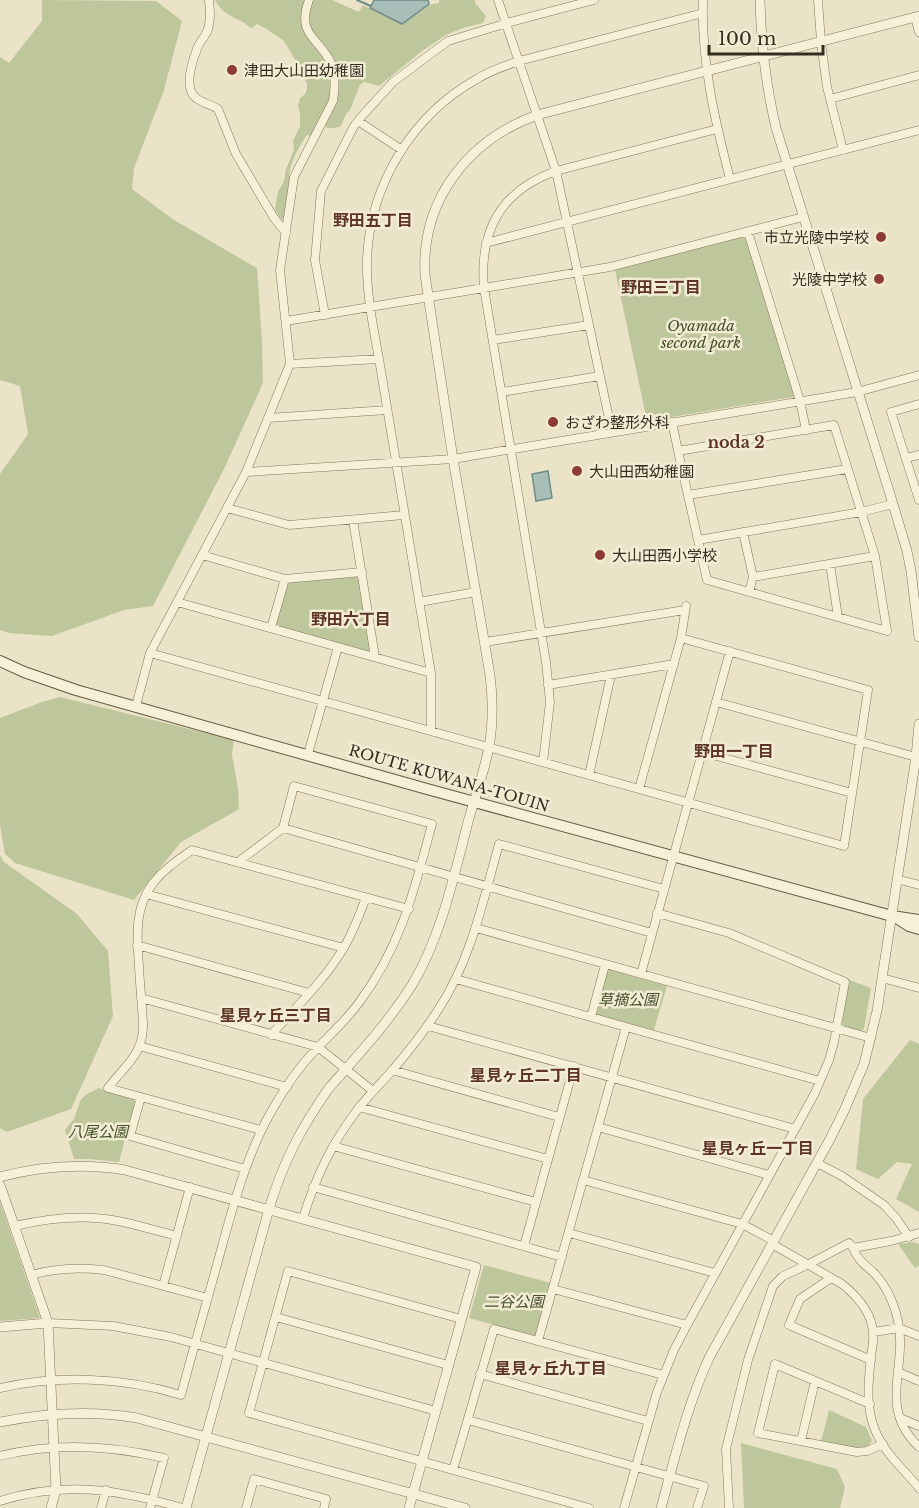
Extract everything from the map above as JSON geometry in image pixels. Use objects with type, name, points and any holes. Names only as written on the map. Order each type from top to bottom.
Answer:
[{"type":"main road","name":"ROUTE KUWANA-TOUIN","points":[[0,661],[76,690],[673,857],[892,916],[919,920]]},
{"type":"main road","name":"ROUTE KUWANA-TOUIN","points":[[892,916],[919,929]]},
{"type":"street","points":[[208,0],[210,16],[208,30],[197,47],[189,86],[198,100],[218,109],[237,154],[274,218],[286,233]]},
{"type":"street","points":[[136,706],[150,652],[246,472],[290,364],[280,270],[294,177],[333,101],[334,93],[334,73],[331,63],[306,26],[305,18],[309,0]]},
{"type":"street","points":[[498,0],[556,171],[612,432]]},
{"type":"street","points":[[325,315],[315,260],[321,191],[358,121],[393,82],[448,41],[594,0]]},
{"type":"street","points":[[703,0],[707,72],[717,129],[730,179]]},
{"type":"street","points":[[760,0],[763,57],[778,137],[893,504],[910,571],[919,637]]},
{"type":"street","points":[[818,0],[821,42],[830,99],[843,150]]},
{"type":"street","points":[[431,730],[431,673],[368,284],[368,247],[372,220],[385,182],[402,150],[422,123],[455,93],[489,72],[519,61],[703,13]]},
{"type":"street","points":[[0,1501],[38,1491],[106,1490],[185,1508],[279,1178],[299,1133],[325,1094],[390,1018],[416,977],[434,939],[454,876],[489,747],[492,707],[490,675],[453,459],[424,267],[434,214],[447,186],[465,161],[484,143],[512,126],[537,116],[917,17],[919,32]]},
{"type":"street","points":[[830,99],[919,75]]},
{"type":"street","points":[[358,121],[402,150]]},
{"type":"street","points":[[543,762],[550,702],[542,633],[484,288],[483,258],[486,243],[498,214],[513,195],[535,180],[556,171],[717,129]]},
{"type":"street","points":[[486,243],[919,130]]},
{"type":"street","points":[[286,321],[578,273],[803,217]]},
{"type":"street","points":[[748,232],[800,400],[806,430]]},
{"type":"street","points":[[493,340],[589,325]]},
{"type":"street","points":[[290,364],[379,359]]},
{"type":"street","points":[[246,472],[453,459],[857,392],[919,375]]},
{"type":"street","points":[[502,392],[600,376]]},
{"type":"street","points":[[919,404],[891,412],[919,500]]},
{"type":"street","points":[[268,418],[387,410]]},
{"type":"street","points":[[672,422],[678,451],[707,580],[887,631],[875,556],[834,425],[678,451]]},
{"type":"street","points":[[906,458],[919,455]]},
{"type":"street","points":[[688,495],[847,469]]},
{"type":"street","points":[[698,540],[861,513],[893,504]]},
{"type":"street","points":[[227,508],[289,525],[404,515]]},
{"type":"street","points":[[353,520],[375,657]]},
{"type":"street","points":[[743,532],[753,577],[749,592]]},
{"type":"street","points":[[202,555],[285,579],[362,573]]},
{"type":"street","points":[[753,577],[875,556]]},
{"type":"street","points":[[830,564],[838,617]]},
{"type":"street","points":[[271,628],[285,579]]},
{"type":"street","points":[[419,602],[476,592]]},
{"type":"street","points":[[177,602],[431,673]]},
{"type":"street","points":[[484,642],[686,608],[681,638],[639,789]]},
{"type":"street","points":[[150,652],[844,846],[868,690],[681,638]]},
{"type":"street","points":[[308,754],[338,647]]},
{"type":"street","points":[[641,974],[730,651]]},
{"type":"street","points":[[548,685],[674,664]]},
{"type":"street","points":[[589,775],[611,675]]},
{"type":"street","points":[[716,702],[916,757]]},
{"type":"street","points":[[661,1508],[692,1399],[709,1358],[817,1163],[844,1111],[864,1064],[882,978],[919,737],[919,724]]},
{"type":"street","points":[[702,752],[852,793]]},
{"type":"street","points":[[0,1388],[51,1380],[114,1381],[153,1387],[181,1395],[235,1200],[261,1130],[299,1069],[351,1014],[387,960],[409,909],[432,824],[294,786],[283,828],[238,862]]},
{"type":"street","points":[[283,828],[652,933]]},
{"type":"street","points":[[303,1218],[313,1187],[333,1146],[359,1107],[428,1026],[456,979],[476,928],[499,844],[664,890]]},
{"type":"street","points":[[261,1130],[108,1088],[134,1058],[143,1028],[136,934],[138,916],[152,884],[166,869],[192,850],[409,909]]},
{"type":"street","points":[[904,881],[919,885]]},
{"type":"street","points":[[146,894],[344,948]]},
{"type":"street","points":[[271,1035],[322,978],[344,948],[366,898]]},
{"type":"street","points":[[624,1508],[648,1421],[674,1350],[820,1081],[837,1029],[845,982],[729,933],[657,913]]},
{"type":"street","points":[[476,928],[871,1038]]},
{"type":"street","points":[[137,945],[309,993]]},
{"type":"street","points":[[591,1017],[605,965]]},
{"type":"street","points":[[882,978],[919,988]]},
{"type":"street","points":[[456,979],[820,1081]]},
{"type":"street","points":[[141,998],[318,1047],[373,1091]]},
{"type":"street","points":[[428,1026],[795,1129]]},
{"type":"street","points":[[538,1341],[626,1027]]},
{"type":"street","points":[[139,1046],[287,1087]]},
{"type":"street","points":[[524,1246],[574,1066]]},
{"type":"street","points":[[392,1070],[560,1117]]},
{"type":"street","points":[[141,1097],[130,1136],[245,1169]]},
{"type":"street","points":[[359,1107],[548,1160]]},
{"type":"street","points":[[598,1127],[770,1175]]},
{"type":"street","points":[[333,1146],[536,1202]]},
{"type":"street","points":[[817,1163],[842,1176],[884,1205],[916,1235]]},
{"type":"street","points":[[0,1178],[53,1167],[88,1166],[125,1170],[476,1267],[409,1508]]},
{"type":"street","points":[[583,1180],[742,1224],[850,1291],[868,1313],[873,1332],[868,1386],[872,1421],[892,1460],[919,1488]]},
{"type":"street","points":[[0,1185],[48,1323],[56,1490],[51,1508]]},
{"type":"street","points":[[163,1286],[190,1187]]},
{"type":"street","points":[[313,1187],[562,1257]]},
{"type":"street","points":[[15,1226],[48,1219],[90,1217],[116,1220],[177,1236]]},
{"type":"street","points":[[569,1233],[715,1273]]},
{"type":"street","points":[[853,1248],[916,1235]]},
{"type":"street","points":[[729,1508],[726,1449],[748,1360],[773,1286],[783,1276],[849,1243],[857,1257],[887,1290],[895,1308],[901,1338],[896,1392],[897,1411],[904,1428],[919,1447]]},
{"type":"street","points":[[31,1275],[62,1269],[88,1268],[116,1273],[208,1298]]},
{"type":"street","points":[[461,1319],[288,1271],[249,1413],[589,1508]]},
{"type":"street","points":[[831,1278],[800,1299],[789,1325],[871,1360]]},
{"type":"street","points":[[553,1288],[687,1326]]},
{"type":"street","points":[[276,1317],[448,1365]]},
{"type":"street","points":[[0,1327],[48,1323],[112,1326],[171,1337],[436,1411]]},
{"type":"street","points":[[873,1332],[899,1328],[919,1336]]},
{"type":"street","points":[[453,1470],[494,1329],[663,1376]]},
{"type":"street","points":[[870,1404],[776,1364],[758,1433],[857,1452],[867,1451],[883,1444]]},
{"type":"street","points":[[898,1372],[919,1381]]},
{"type":"street","points":[[480,1374],[648,1421]]},
{"type":"street","points":[[801,1441],[816,1381]]},
{"type":"street","points":[[0,1422],[52,1414],[123,1415],[155,1421],[465,1508]]},
{"type":"street","points":[[900,1418],[919,1425]]},
{"type":"street","points":[[468,1420],[704,1486],[698,1508]]},
{"type":"street","points":[[0,1456],[54,1447],[84,1446],[115,1448],[164,1458],[150,1508]]},
{"type":"street","points":[[246,1508],[254,1479],[326,1499],[324,1508]]},
{"type":"street","points":[[101,1508],[106,1490]]},
{"type":"green space","points":[[42,0],[156,1],[182,21],[164,90],[134,168],[132,189],[174,220],[257,268],[263,383],[225,467],[153,606],[124,610],[52,636],[9,633],[0,630],[0,474],[28,434],[20,386],[0,380],[0,57],[9,63],[42,21]]},
{"type":"green space","points":[[215,0],[306,0],[302,15],[304,27],[328,67],[332,79],[331,94],[325,110],[311,136],[307,135],[297,151],[292,165],[284,221],[275,209],[278,192],[294,150],[293,141],[300,126],[298,106],[300,98],[305,94],[307,84],[284,41],[257,24],[252,28],[232,17],[222,10]]},
{"type":"green space","points":[[313,0],[332,0],[359,12],[363,5],[402,24],[428,5],[439,3],[439,0],[475,0],[486,16],[483,23],[446,35],[422,51],[379,86],[364,82],[360,85],[341,126],[327,128],[325,125],[338,83],[310,30],[308,15]]},
{"type":"green space","name":"Oyamada second park","points":[[744,236],[747,238],[795,395],[647,421],[615,270]]},
{"type":"green space","points":[[357,577],[370,649],[368,652],[279,627],[276,623],[290,582]]},
{"type":"green space","points":[[60,697],[234,740],[232,755],[239,809],[181,842],[134,900],[15,863],[5,854],[0,825],[0,718]]},
{"type":"green space","points":[[0,855],[4,862],[77,914],[108,951],[113,1016],[71,1109],[7,1132],[0,1128]]},
{"type":"green space","name":"草摘公園","points":[[611,970],[667,986],[654,1030],[598,1015],[607,971]]},
{"type":"green space","points":[[849,980],[871,988],[864,1029],[860,1031],[844,1027],[842,1024]]},
{"type":"green space","points":[[910,1040],[919,1044],[919,1212],[896,1199],[912,1164],[897,1162],[878,1179],[856,1169],[863,1099]]},
{"type":"green space","name":"八尾公園","points":[[99,1088],[134,1099],[135,1102],[119,1162],[74,1159],[65,1130],[74,1119],[81,1099]]},
{"type":"green space","points":[[0,1202],[40,1318],[0,1321]]},
{"type":"green space","points":[[913,1242],[919,1244],[919,1266],[915,1268],[898,1244]]},
{"type":"green space","name":"二谷公園","points":[[484,1265],[551,1283],[534,1336],[469,1318]]},
{"type":"green space","points":[[829,1410],[866,1427],[872,1441],[868,1447],[857,1450],[821,1442]]},
{"type":"green space","points":[[741,1443],[837,1469],[845,1487],[840,1508],[744,1508]]},
{"type":"water","points":[[374,0],[428,0],[429,4],[402,24],[370,8]]},
{"type":"water","points":[[548,471],[552,498],[536,501],[532,474]]},
{"type":"waterway","points":[[357,0],[371,6]]},
{"type":"place","name":"津田大山田幼稚園","points":[[232,70]]},
{"type":"place","name":"市立光陵中学校","points":[[881,237]]},
{"type":"place","name":"光陵中学校","points":[[879,279]]},
{"type":"place","name":"おざわ整形外科","points":[[553,422]]},
{"type":"place","name":"大山田西幼稚園","points":[[577,471]]},
{"type":"place","name":"大山田西小学校","points":[[600,555]]},
{"type":"district","name":"野田五丁目","points":[[373,220]]},
{"type":"district","name":"野田三丁目","points":[[661,287]]},
{"type":"district","name":"noda 2","points":[[736,442]]},
{"type":"district","name":"野田六丁目","points":[[351,619]]},
{"type":"district","name":"野田一丁目","points":[[734,751]]},
{"type":"district","name":"星見ヶ丘三丁目","points":[[276,1015]]},
{"type":"district","name":"星見ヶ丘二丁目","points":[[526,1075]]},
{"type":"district","name":"星見ヶ丘一丁目","points":[[758,1148]]},
{"type":"district","name":"星見ヶ丘九丁目","points":[[551,1368]]}]
